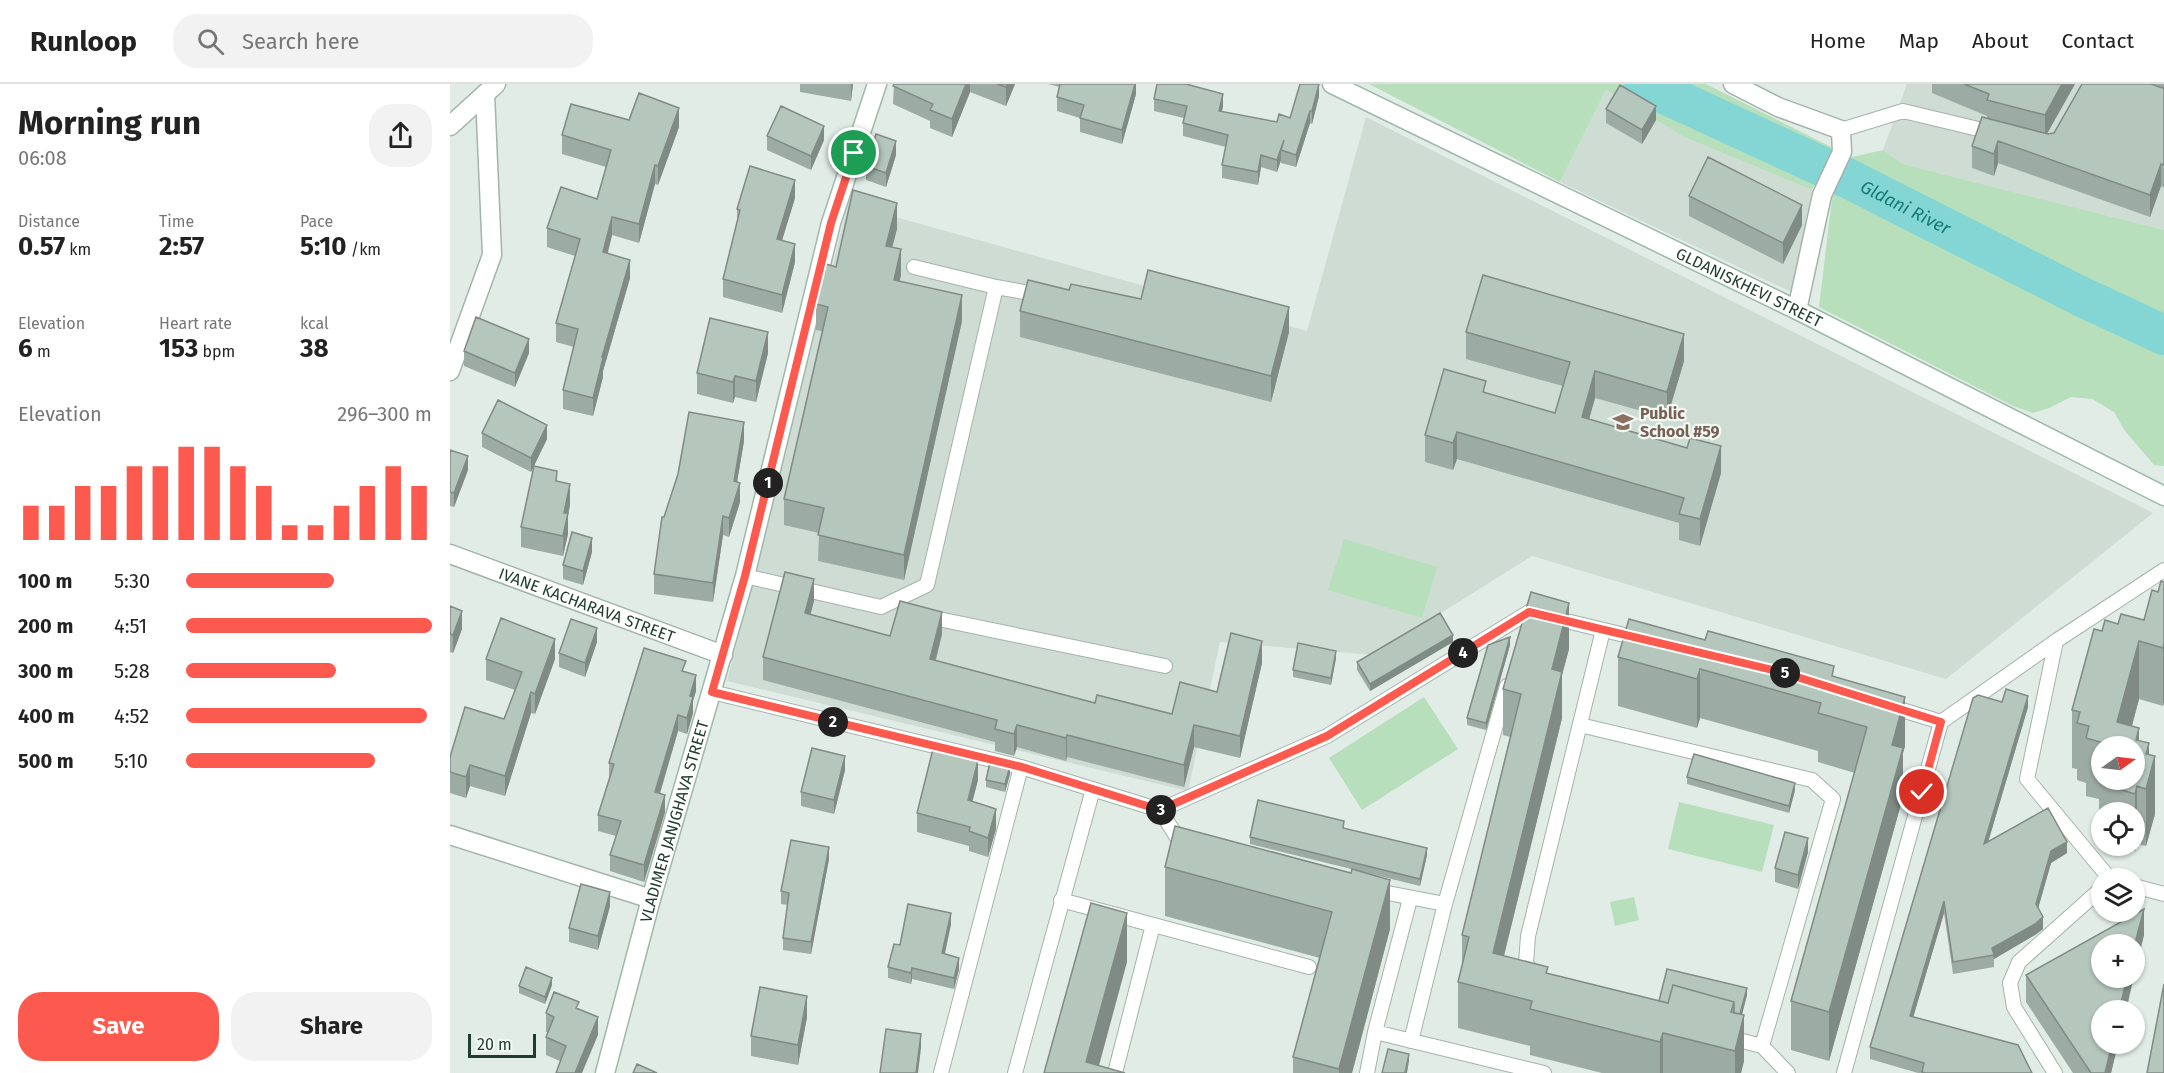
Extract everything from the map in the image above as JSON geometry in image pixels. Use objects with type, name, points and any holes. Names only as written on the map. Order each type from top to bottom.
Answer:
[{"type":"street","name":"VLADIMER JANJGHAVA STREET","points":[[605,1073],[651,899],[745,576],[831,223],[877,84]]},
{"type":"street","name":"GLDANISKHEVI STREET","points":[[1332,84],[1797,310],[2164,496]]},
{"type":"street","points":[[1732,84],[1778,107],[1841,130],[1842,152],[1822,195],[1797,310]]},
{"type":"street","points":[[453,121],[490,89]]},
{"type":"street","points":[[450,371],[492,255],[490,89]]},
{"type":"street","name":"IVANE KACHARAVA STREET","points":[[450,554],[723,654]]},
{"type":"street","points":[[450,835],[651,899]]},
{"type":"lane","points":[[1841,130],[1903,111],[2005,136]]},
{"type":"lane","points":[[914,267],[996,287],[1053,297]]},
{"type":"lane","points":[[881,608],[927,585],[996,287]]},
{"type":"lane","points":[[1844,1073],[1941,722],[2056,641],[2164,570]]},
{"type":"lane","points":[[745,576],[881,608],[1165,666]]},
{"type":"lane","points":[[1522,634],[1529,612]]},
{"type":"lane","points":[[1160,810],[1327,736],[1529,612],[1659,643]]},
{"type":"lane","points":[[1541,986],[1526,963],[1528,936],[1603,630]]},
{"type":"lane","points":[[2056,641],[2027,779],[2101,868]]},
{"type":"lane","points":[[1411,1041],[1445,904],[1513,668]]},
{"type":"lane","points":[[712,692],[1022,767],[1160,810],[1178,839],[1200,854]]},
{"type":"lane","points":[[1877,702],[1941,722]]},
{"type":"lane","points":[[1580,725],[1812,780],[1833,799],[1762,1046]]},
{"type":"lane","points":[[941,1073],[1022,767]]},
{"type":"lane","points":[[1015,1073],[1093,789]]},
{"type":"lane","points":[[2145,888],[2163,891]]},
{"type":"lane","points":[[1363,889],[1445,904]]},
{"type":"lane","points":[[2055,1073],[2014,1007],[2010,983],[2019,962],[2091,898]]},
{"type":"lane","points":[[1367,1073],[1375,1032],[1410,899]]},
{"type":"lane","points":[[1061,900],[1309,967]]},
{"type":"lane","points":[[1115,1073],[1153,925]]},
{"type":"lane","points":[[1375,1032],[1544,1073]]},
{"type":"lane","points":[[1718,1034],[1762,1046],[1788,1073]]},
{"type":"shaded area","points":[[1907,84],[2164,84],[2164,230],[1903,164],[1883,150]]},
{"type":"shaded area","points":[[1606,90],[1684,137],[1812,190],[1791,292],[1560,182]]},
{"type":"shaded area","points":[[1366,117],[2153,513],[1946,679],[1532,556],[1374,655],[1220,642],[1188,791],[727,681],[848,204],[1307,331]]},
{"type":"green space","points":[[1369,84],[1706,84],[1831,147],[1812,190],[1684,137],[1606,90],[1560,182]]},
{"type":"green space","points":[[1883,150],[1903,164],[2164,230],[2164,466],[2154,465],[2125,431],[2114,412],[2092,399],[2071,397],[2033,413],[2013,406],[1819,307],[1832,199],[1852,157]]},
{"type":"green space","points":[[1344,539],[1437,567],[1422,618],[1328,590]]},
{"type":"green space","points":[[1424,697],[1458,749],[1362,810],[1329,758]]},
{"type":"green space","points":[[1679,802],[1774,825],[1762,872],[1668,849]]},
{"type":"green space","points":[[1634,897],[1639,920],[1615,926],[1610,902]]},
{"type":"building","points":[[894,84],[966,84],[952,119],[930,110],[933,104],[893,86]]},
{"type":"building","points":[[1060,84],[1135,84],[1122,130],[1080,118],[1084,105],[1057,97]]},
{"type":"building","points":[[1157,84],[1186,84],[1223,94],[1219,111],[1277,122],[1279,114],[1290,118],[1300,84],[1319,84],[1296,155],[1281,150],[1284,140],[1277,160],[1261,155],[1258,172],[1222,165],[1228,135],[1183,123],[1187,106],[1154,99]]},
{"type":"building","points":[[1964,84],[2062,84],[2045,115],[1987,100],[1989,94]]},
{"type":"building","points":[[2082,84],[2151,84],[2164,87],[2164,165],[2161,164],[2150,195],[1998,141],[1994,154],[1972,146],[1982,117],[2048,134],[2054,133]]},
{"type":"building","points":[[1620,85],[1656,106],[1642,130],[1606,109]]},
{"type":"building","points":[[639,93],[679,108],[658,166],[655,165],[639,224],[612,217],[603,252],[630,260],[602,357],[593,398],[563,390],[578,329],[556,323],[580,239],[547,228],[561,187],[597,199],[611,150],[562,135],[571,104],[629,120]]},
{"type":"building","points":[[781,106],[824,126],[811,156],[767,136]]},
{"type":"building","points":[[876,134],[896,141],[886,173],[866,166]]},
{"type":"building","points":[[1708,157],[1802,205],[1783,243],[1689,196]]},
{"type":"building","points":[[750,166],[795,180],[777,239],[795,244],[782,295],[723,279],[740,210],[737,209]]},
{"type":"building","points":[[853,190],[897,203],[886,246],[901,249],[894,280],[962,295],[904,555],[818,535],[824,508],[784,499],[828,307],[816,304],[826,264],[836,267]]},
{"type":"building","points":[[1148,270],[1289,307],[1271,376],[1020,311],[1028,280],[1069,290],[1071,284],[1141,299]]},
{"type":"building","points":[[1483,275],[1684,334],[1667,392],[1595,371],[1582,417],[1687,448],[1690,438],[1721,446],[1700,519],[1679,514],[1684,498],[1457,432],[1453,443],[1425,435],[1444,369],[1486,381],[1483,392],[1555,413],[1570,362],[1466,332]]},
{"type":"building","points":[[476,317],[529,339],[515,373],[464,351]]},
{"type":"building","points":[[710,318],[768,332],[756,381],[735,376],[733,382],[697,373]]},
{"type":"building","points":[[498,400],[547,425],[531,458],[482,433]]},
{"type":"building","points":[[689,412],[744,422],[734,481],[740,483],[729,518],[723,516],[713,583],[654,574],[662,517],[664,517],[678,474]]},
{"type":"building","points":[[450,450],[468,456],[454,493],[450,492]]},
{"type":"building","points":[[534,466],[557,471],[556,481],[570,484],[564,513],[568,513],[563,536],[521,527]]},
{"type":"building","points":[[572,532],[592,538],[583,571],[563,565]]},
{"type":"building","points":[[785,572],[814,579],[805,613],[890,636],[900,601],[942,612],[930,659],[1095,703],[1097,695],[1172,714],[1180,682],[1217,692],[1231,633],[1262,641],[1240,736],[1194,725],[1184,765],[1067,735],[1066,738],[1017,725],[1014,734],[995,729],[997,720],[763,657]]},
{"type":"building","points":[[2161,581],[2164,582],[2163,648],[2139,641],[2117,722],[2139,728],[2137,736],[2091,736],[2091,739],[2086,738],[2089,726],[2077,723],[2080,712],[2072,710],[2094,629],[2102,631],[2105,620],[2118,624],[2121,614],[2144,620],[2152,590],[2158,592]]},
{"type":"building","points":[[1531,592],[1569,603],[1552,669],[1562,672],[1493,953],[1548,967],[1546,973],[1668,1003],[1673,985],[1734,1002],[1731,1012],[1744,1015],[1735,1051],[1663,1033],[1660,1042],[1530,1009],[1532,1001],[1458,982],[1469,937],[1462,935],[1521,694],[1503,689]]},
{"type":"building","points":[[450,606],[462,611],[453,635],[450,634]]},
{"type":"building","points":[[1440,613],[1453,635],[1370,684],[1357,662]]},
{"type":"building","points":[[501,618],[555,639],[535,694],[531,692],[505,776],[470,765],[466,777],[450,772],[450,757],[465,707],[504,719],[522,672],[486,659]]},
{"type":"building","points":[[571,619],[597,628],[585,663],[559,653]]},
{"type":"building","points":[[1629,619],[1705,640],[1708,631],[1834,666],[1832,676],[1905,697],[1892,745],[1903,748],[1829,1012],[1791,1001],[1867,727],[1818,713],[1821,703],[1700,669],[1697,679],[1618,657]]},
{"type":"building","points":[[1510,637],[1486,723],[1467,718],[1488,645]]},
{"type":"building","points":[[1298,643],[1336,651],[1331,678],[1293,670]]},
{"type":"building","points":[[644,648],[686,661],[682,671],[696,675],[687,718],[678,715],[655,792],[665,795],[644,865],[610,855],[621,821],[598,815],[614,764],[609,763]]},
{"type":"building","points":[[2006,689],[2028,696],[1984,844],[2048,808],[2067,842],[2051,851],[2036,904],[2043,917],[2035,924],[1992,948],[1994,955],[1953,962],[1944,901],[1910,1016],[2018,1045],[2032,1073],[1925,1073],[1922,1072],[1924,1063],[1870,1047],[1973,698],[1978,695],[2002,702]]},
{"type":"building","points":[[2145,742],[2149,743],[2146,754],[2155,756],[2146,789]]},
{"type":"building","points":[[812,748],[845,756],[834,800],[801,792]]},
{"type":"building","points":[[933,749],[978,760],[968,800],[996,809],[988,838],[969,831],[970,827],[917,813]]},
{"type":"building","points":[[1694,754],[1795,783],[1789,806],[1687,777]]},
{"type":"building","points":[[990,762],[1010,766],[1005,784],[986,780]]},
{"type":"building","points":[[2122,790],[2136,790],[2135,794]]},
{"type":"building","points":[[1258,800],[1344,821],[1343,828],[1427,848],[1420,879],[1250,837]]},
{"type":"building","points":[[1175,826],[1351,873],[1352,869],[1390,880],[1339,1069],[1293,1057],[1332,912],[1165,867]]},
{"type":"building","points":[[1785,832],[1808,838],[1798,875],[1775,868]]},
{"type":"building","points":[[791,840],[829,847],[811,942],[783,938],[789,893],[781,891]]},
{"type":"building","points":[[581,884],[610,892],[598,936],[569,928]]},
{"type":"building","points":[[1091,903],[1127,913],[1086,1062],[1125,1073],[1044,1073]]},
{"type":"building","points":[[908,904],[951,913],[942,953],[959,958],[954,978],[912,968],[911,973],[888,967],[894,944],[900,945]]},
{"type":"building","points":[[2121,922],[2141,922],[2137,934],[2099,934]]},
{"type":"building","points":[[2091,939],[2091,988],[2125,988],[2122,1000],[2091,1000],[2091,1054],[2110,1054],[2105,1073],[2091,1073],[2026,975]]},
{"type":"building","points":[[526,967],[552,978],[545,997],[519,986]]},
{"type":"building","points":[[1667,969],[1747,988],[1740,1014],[1734,1013],[1734,1002],[1673,985],[1668,1003],[1659,1001]]},
{"type":"building","points":[[2164,984],[2164,1073],[2147,1073]]},
{"type":"building","points":[[760,987],[807,996],[798,1045],[751,1036]]},
{"type":"building","points":[[554,992],[579,1002],[576,1008],[598,1017],[575,1073],[556,1073],[566,1046],[546,1037],[554,1017],[546,1013]]},
{"type":"building","points":[[886,1029],[921,1034],[916,1073],[880,1073]]},
{"type":"building","points":[[1388,1049],[1409,1054],[1405,1073],[1382,1073]]},
{"type":"building","points":[[637,1064],[657,1073],[633,1073]]},
{"type":"waterway","name":"Gldani River","points":[[1643,84],[1849,179],[2080,296],[2164,335]]},
{"type":"place","name":"Public School #59","points":[[1623,422]]},
{"type":"route","points":[[854,153],[831,223],[745,576],[712,692],[1022,767],[1160,810],[1327,736],[1529,612],[1781,672],[1941,722],[1922,792]]}]
